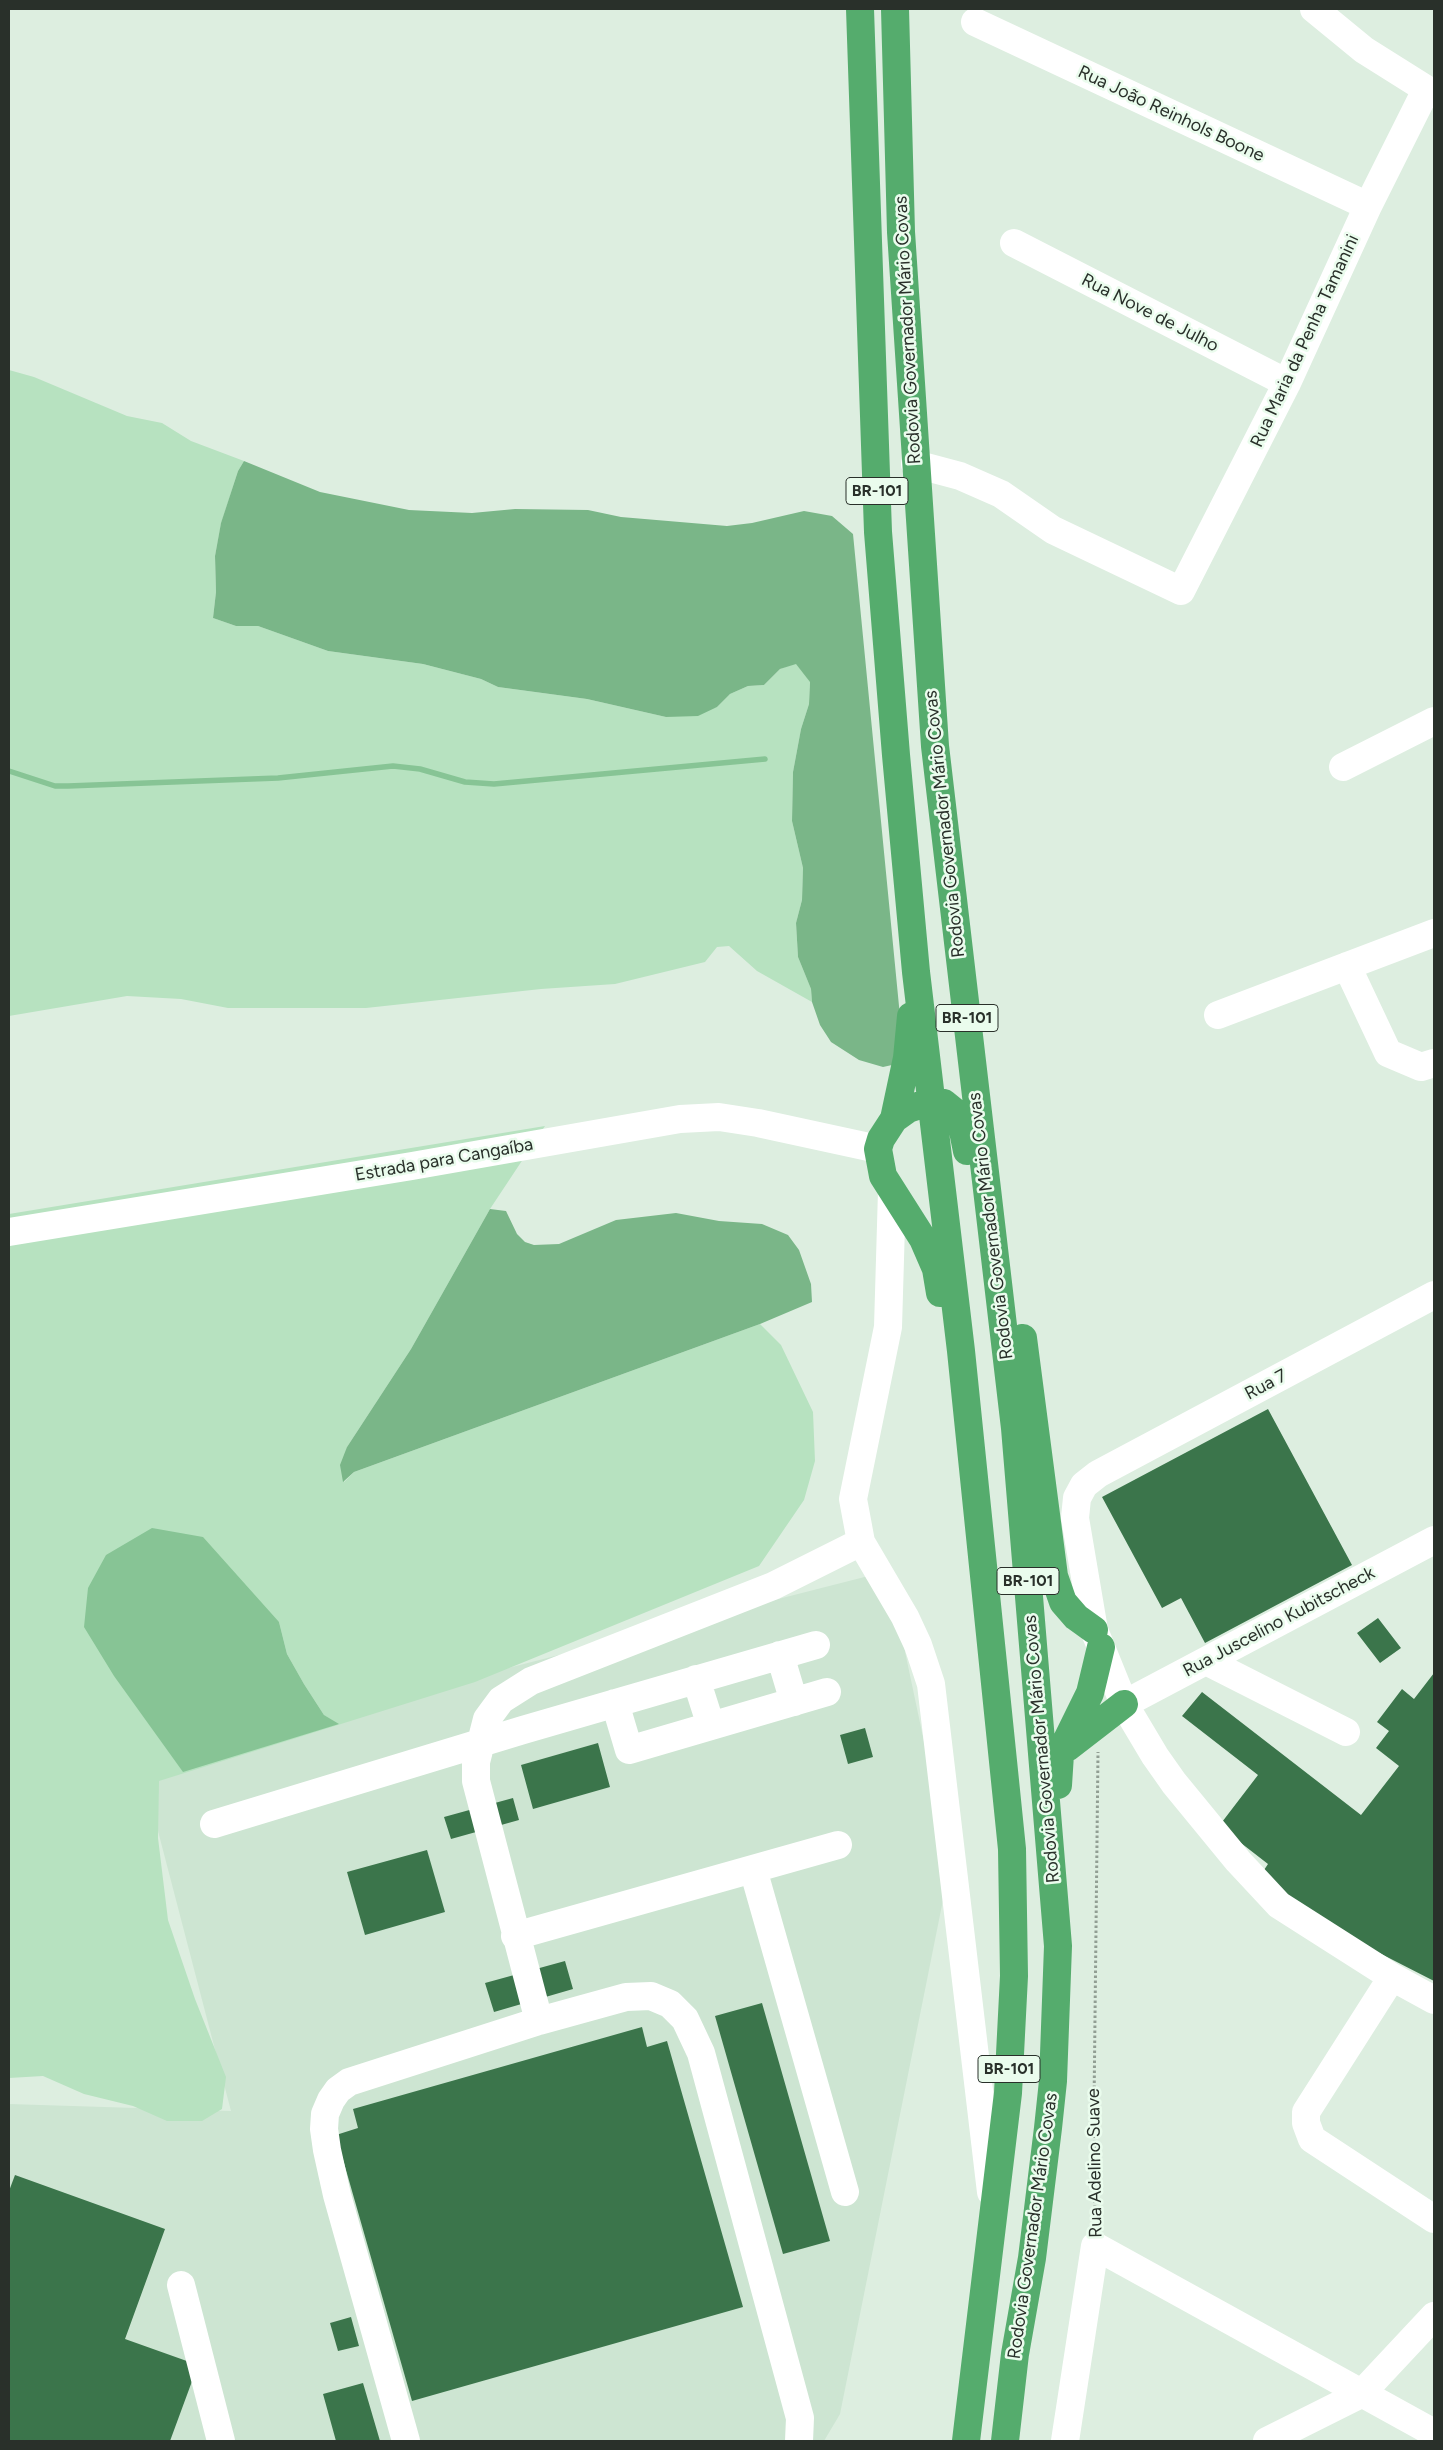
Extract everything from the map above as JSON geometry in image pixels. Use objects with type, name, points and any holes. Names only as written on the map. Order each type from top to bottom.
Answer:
[{"type":"highway","name":"Rodovia Governador Mário Covas","points":[[860,9],[878,532],[896,755],[916,972],[933,1101],[1012,1848],[1014,1976],[1008,2093],[966,2441]]},
{"type":"highway","name":"Rodovia Governador Mário Covas","points":[[895,9],[901,232],[935,746],[1015,1428],[1058,1946],[1053,2081],[1032,2258],[1015,2354],[1005,2441]]},
{"type":"highway","points":[[894,1119],[907,1058],[916,972]]},
{"type":"highway","points":[[991,1648],[969,1606],[942,1302],[936,1269],[923,1239],[884,1176],[878,1149],[886,1129],[894,1119],[908,1109],[933,1101],[944,1103],[960,1116],[964,1132],[985,1303],[1002,1330]]},
{"type":"highway","points":[[988,1198],[1010,1237],[1054,1576],[1063,1602],[1098,1639],[1090,1693],[1060,1754],[1058,1794],[1049,1834]]},
{"type":"highway","points":[[1060,1754],[1124,1704]]},
{"type":"street","points":[[1314,9],[1364,50],[1430,92]]},
{"type":"street","name":"Rua João Reinhols Boone","points":[[975,22],[1368,206]]},
{"type":"street","name":"Rua Maria da Penha Tamanini","points":[[915,464],[960,476],[1001,494],[1053,530],[1182,591],[1287,383],[1368,206],[1430,92]]},
{"type":"street","name":"Rua Nove de Julho","points":[[1014,243],[1287,383]]},
{"type":"street","points":[[1342,767],[1434,721]]},
{"type":"street","points":[[1218,1015],[1434,933]]},
{"type":"street","points":[[1347,966],[1388,1053],[1421,1067],[1434,1063]]},
{"type":"street","name":"Estrada para Cangaíba","points":[[9,1232],[412,1166],[680,1119],[719,1117],[758,1123],[878,1149]]},
{"type":"street","points":[[892,1191],[888,1327],[853,1499],[861,1542],[905,1617],[918,1645],[931,1684],[994,2219]]},
{"type":"street","name":"Rua 7","points":[[1434,1295],[1098,1474],[1084,1485],[1080,1491],[1077,1498],[1075,1518],[1098,1639],[1124,1704],[1174,1784],[1238,1861],[1279,1906],[1392,1977],[1434,2000]]},
{"type":"street","name":"Rua Juscelino Kubitscheck","points":[[1124,1704],[1434,1540]]},
{"type":"street","points":[[538,2021],[476,1781],[480,1743],[487,1719],[501,1700],[531,1681],[773,1586],[861,1542]]},
{"type":"street","points":[[214,1824],[480,1743],[816,1645]]},
{"type":"street","points":[[780,1655],[794,1702]]},
{"type":"street","points":[[1206,1661],[1346,1732]]},
{"type":"street","points":[[696,1680],[711,1726]]},
{"type":"street","points":[[615,1703],[629,1750],[827,1692]]},
{"type":"street","points":[[515,1936],[838,1845]]},
{"type":"street","points":[[753,1869],[845,2192]]},
{"type":"street","points":[[1392,1977],[1306,2112],[1306,2123],[1312,2139],[1434,2219]]},
{"type":"street","points":[[406,2441],[337,2194],[324,2136],[325,2114],[331,2100],[338,2090],[349,2082],[538,2021],[626,1997],[651,1996],[670,2004],[685,2019],[701,2053],[800,2418],[799,2441]]},
{"type":"street","points":[[1065,2441],[1095,2246]]},
{"type":"street","name":"Rua Adelino Suave","points":[[1095,2246],[1434,2433]]},
{"type":"street","points":[[181,2285],[221,2441]]},
{"type":"street","points":[[1267,2441],[1361,2394],[1434,2316]]},
{"type":"path","name":"Rua Adelino Suave","points":[[1095,2246],[1094,2106],[1099,1724]]},
{"type":"shaded area","points":[[9,370],[34,377],[127,416],[162,423],[191,441],[244,461],[238,471],[221,524],[215,556],[216,592],[213,618],[236,626],[258,626],[328,651],[423,664],[481,679],[498,687],[587,699],[666,717],[717,707],[730,694],[748,686],[764,685],[780,669],[796,663],[810,681],[809,704],[801,729],[793,772],[792,821],[803,868],[802,900],[796,923],[798,957],[811,989],[812,1002],[757,971],[729,946],[717,947],[705,962],[615,984],[541,989],[366,1008],[228,1008],[181,999],[127,996],[9,1016]]},
{"type":"shaded area","points":[[244,461],[320,492],[409,510],[472,513],[515,509],[588,510],[621,517],[727,526],[752,523],[804,511],[832,516],[853,534],[903,1047],[892,1065],[883,1067],[859,1060],[831,1042],[820,1025],[812,1002],[811,989],[798,957],[796,923],[802,900],[803,868],[792,821],[793,772],[801,729],[809,704],[810,682],[796,664],[780,669],[764,685],[748,686],[730,694],[717,707],[698,716],[666,717],[587,699],[498,687],[481,679],[423,664],[328,651],[258,626],[236,626],[213,618],[216,592],[215,556],[221,523],[238,471]]},
{"type":"shaded area","points":[[545,1126],[490,1209],[411,1349],[347,1447],[344,1482],[354,1472],[760,1324],[781,1345],[813,1412],[815,1461],[804,1500],[759,1566],[475,1682],[159,1781],[158,1838],[168,1920],[195,1999],[226,2077],[222,2109],[202,2121],[167,2121],[133,2106],[84,2094],[43,2076],[9,2078],[9,1214]],"holes":[[[88,1588],[279,1622],[287,1654],[304,1684],[324,1715],[338,1724]]]},
{"type":"shaded area","points":[[490,1209],[506,1211],[517,1234],[525,1242],[534,1245],[559,1244],[616,1220],[676,1213],[719,1221],[762,1224],[788,1235],[799,1250],[811,1284],[812,1302],[760,1324],[354,1472],[343,1482],[340,1465],[347,1447],[411,1349]]},
{"type":"shaded area","points":[[152,1528],[203,1537],[279,1622],[287,1654],[304,1684],[324,1715],[339,1724],[183,1772],[114,1676],[84,1627],[88,1588],[106,1555]]},
{"type":"shaded area","points":[[888,1571],[950,1865],[840,2414],[824,2441],[9,2441],[9,2104],[231,2111],[140,1762]]},
{"type":"building","points":[[1268,1409],[1352,1565],[1205,1643],[1181,1598],[1162,1608],[1102,1497]]},
{"type":"building","points":[[1378,1618],[1401,1648],[1380,1663],[1357,1633]]},
{"type":"building","points":[[1434,1673],[1434,1981],[1346,1936],[1260,1876],[1268,1864],[1219,1826],[1258,1775],[1182,1716],[1202,1692],[1361,1815],[1399,1766],[1376,1748],[1389,1731],[1377,1722],[1402,1689],[1414,1699]]},
{"type":"building","points":[[865,1728],[873,1757],[848,1764],[840,1735]]},
{"type":"building","points":[[598,1743],[610,1787],[533,1809],[521,1765]]},
{"type":"building","points":[[513,1798],[519,1820],[451,1839],[444,1817]]},
{"type":"building","points":[[427,1850],[445,1912],[365,1935],[347,1872]]},
{"type":"building","points":[[565,1961],[573,1989],[494,2012],[485,1983]]},
{"type":"building","points":[[762,2003],[830,2241],[783,2254],[715,2016]]},
{"type":"building","points":[[642,2027],[647,2047],[667,2041],[743,2307],[412,2401],[336,2135],[358,2128],[353,2109]]},
{"type":"building","points":[[15,2175],[165,2229],[125,2339],[198,2365],[170,2441],[9,2441],[9,2191]]},
{"type":"building","points":[[351,2317],[359,2346],[338,2351],[330,2323]]},
{"type":"building","points":[[363,2383],[380,2441],[336,2441],[323,2394]]},
{"type":"waterway","points":[[9,771],[55,786],[68,786],[278,778],[393,766],[420,769],[465,782],[494,784],[765,759]]}]
